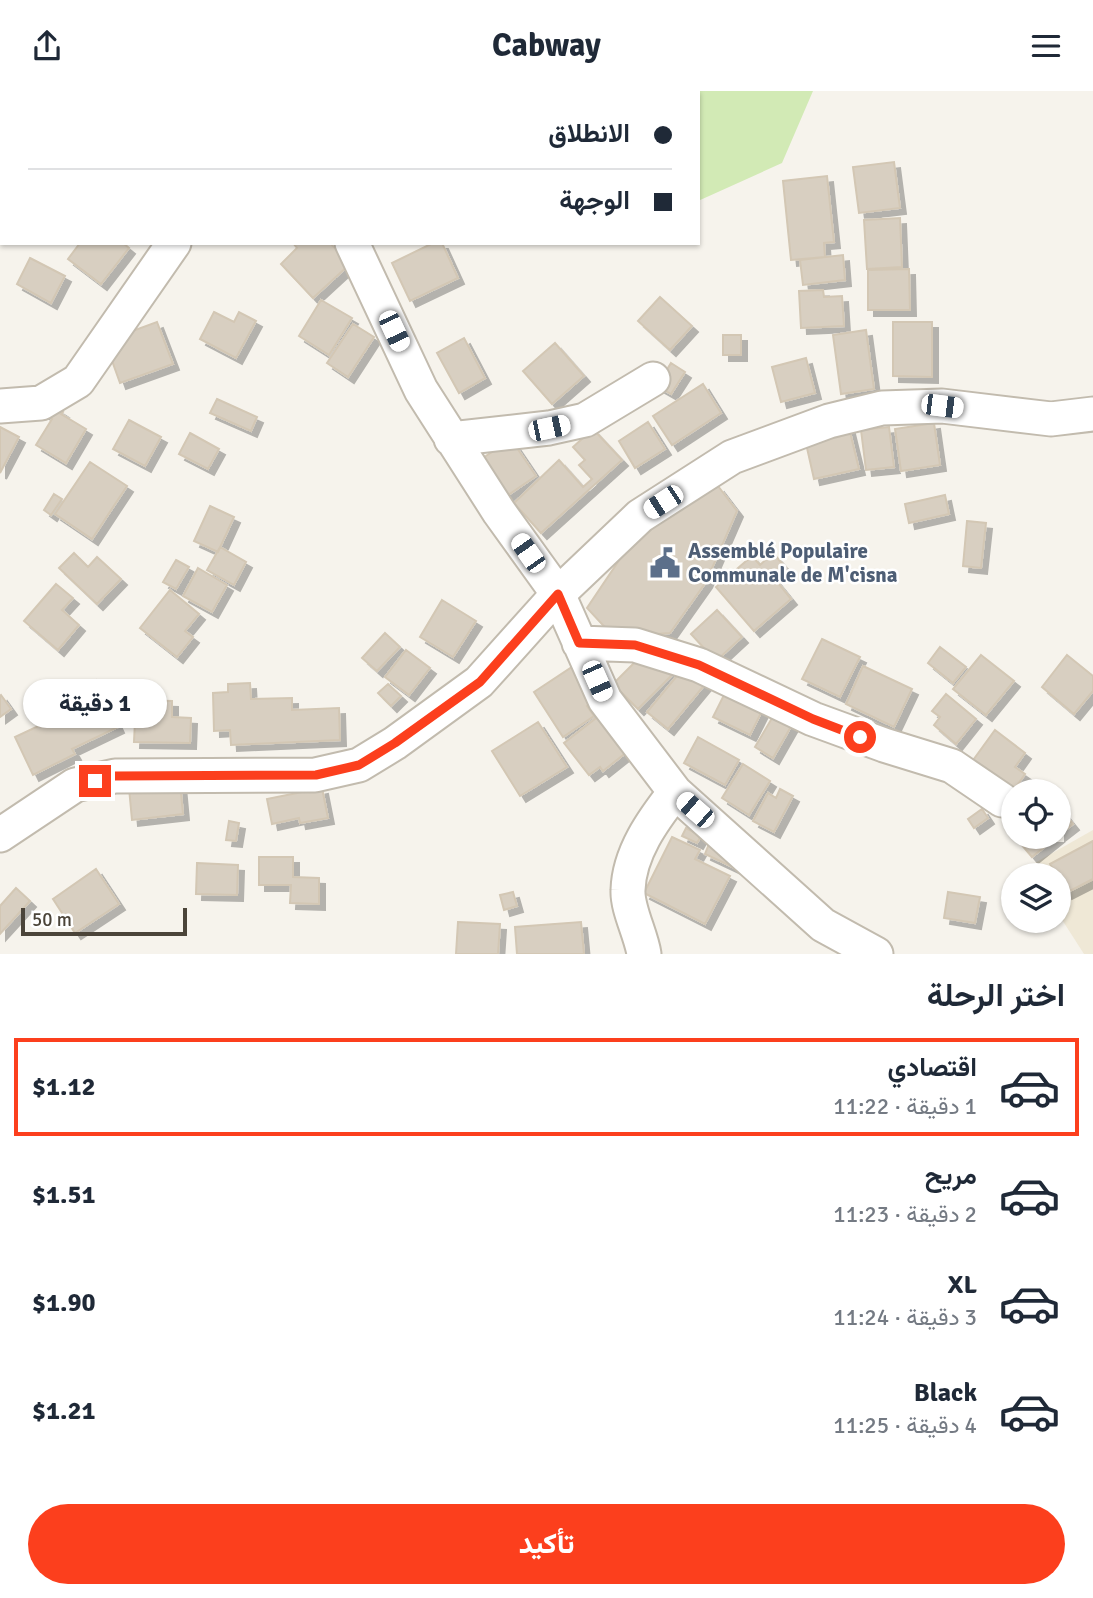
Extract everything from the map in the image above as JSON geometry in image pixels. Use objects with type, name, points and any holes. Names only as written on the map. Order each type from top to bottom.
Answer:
[{"type":"street","points":[[0,406],[41,403],[78,381],[173,245]]},
{"type":"street","points":[[353,245],[421,390],[451,439],[558,594],[605,700],[675,792],[823,925],[876,954]]},
{"type":"street","points":[[451,439],[549,428],[585,420],[653,379]]},
{"type":"street","points":[[0,835],[75,785],[115,776],[316,775],[359,765],[395,743],[480,682],[558,594],[640,516],[732,457],[829,421],[882,408],[942,406],[1052,419],[1093,414]]},
{"type":"street","points":[[579,643],[635,645],[699,665],[813,719],[952,766],[1001,799]]},
{"type":"street","points":[[644,954],[628,891],[636,854],[652,822],[675,792]]},
{"type":"shaded area","points":[[1093,830],[1093,954],[1084,954],[1071,933],[1071,863],[1035,863],[1059,849],[1071,849],[1071,842]]},
{"type":"green space","points":[[700,91],[813,91],[782,163],[700,200]]},
{"type":"building","points":[[894,162],[900,208],[859,213],[853,167]]},
{"type":"building","points":[[827,176],[834,242],[824,243],[825,257],[791,260],[783,181]]},
{"type":"building","points":[[900,218],[902,267],[867,269],[864,220]]},
{"type":"building","points":[[78,245],[125,245],[129,248],[101,284],[68,259]]},
{"type":"building","points":[[295,245],[332,245],[350,264],[313,298],[281,264],[297,248]]},
{"type":"building","points":[[429,245],[443,245],[458,278],[410,301],[392,263]]},
{"type":"building","points":[[843,255],[845,280],[803,285],[800,260]]},
{"type":"building","points":[[30,258],[65,276],[51,303],[17,284]]},
{"type":"building","points":[[909,269],[910,310],[868,310],[868,270]]},
{"type":"building","points":[[823,290],[824,297],[842,296],[844,326],[801,328],[799,291]]},
{"type":"building","points":[[660,297],[692,326],[670,350],[638,321]]},
{"type":"building","points":[[321,300],[352,318],[329,355],[299,336]]},
{"type":"building","points":[[214,312],[234,322],[239,312],[256,321],[236,358],[200,339]]},
{"type":"building","points":[[157,322],[173,364],[120,383],[105,341]]},
{"type":"building","points":[[893,322],[932,322],[932,377],[893,376]]},
{"type":"building","points":[[353,324],[374,337],[348,377],[327,363]]},
{"type":"building","points":[[866,330],[874,389],[841,394],[833,335]]},
{"type":"building","points":[[723,335],[741,335],[741,355],[723,355]]},
{"type":"building","points":[[464,338],[485,378],[459,393],[437,353]]},
{"type":"building","points":[[555,343],[584,376],[552,404],[523,371]]},
{"type":"building","points":[[806,358],[815,393],[781,402],[772,367]]},
{"type":"building","points":[[671,363],[685,372],[671,394],[657,386]]},
{"type":"building","points":[[703,384],[721,413],[672,445],[653,416]]},
{"type":"building","points":[[217,399],[257,417],[251,431],[210,413]]},
{"type":"building","points":[[49,403],[63,412],[61,414],[86,429],[66,463],[36,445],[52,419],[43,413]]},
{"type":"building","points":[[129,420],[161,437],[145,466],[113,449]]},
{"type":"building","points":[[648,422],[665,449],[635,468],[619,441]]},
{"type":"building","points":[[934,423],[940,465],[901,471],[895,429]]},
{"type":"building","points":[[0,427],[19,437],[0,473]]},
{"type":"building","points":[[889,427],[894,467],[866,470],[861,430]]},
{"type":"building","points":[[849,428],[859,469],[814,479],[805,439]]},
{"type":"building","points":[[593,429],[622,460],[541,533],[514,503],[559,460],[583,487],[592,479],[579,465],[585,460],[573,447]]},
{"type":"building","points":[[190,433],[219,449],[208,469],[179,454]]},
{"type":"building","points":[[511,439],[536,476],[508,495],[483,458]]},
{"type":"building","points":[[90,462],[127,486],[92,539],[55,514]]},
{"type":"building","name":"Assemblé Populaire Communale de M'cisna","points":[[718,486],[737,511],[706,582],[670,633],[614,637],[587,608],[620,559],[653,526]]},
{"type":"building","points":[[54,494],[62,499],[51,515],[44,510]]},
{"type":"building","points":[[945,495],[949,514],[909,523],[905,504]]},
{"type":"building","points":[[210,506],[234,517],[218,552],[194,541]]},
{"type":"building","points":[[967,521],[986,523],[981,568],[963,566]]},
{"type":"building","points":[[220,547],[246,562],[234,585],[207,570]]},
{"type":"building","points":[[74,553],[88,567],[97,557],[121,579],[97,604],[59,568]]},
{"type":"building","points":[[773,553],[786,568],[774,578],[791,599],[754,631],[716,587],[752,556],[760,565]]},
{"type":"building","points":[[176,560],[189,567],[176,589],[163,582]]},
{"type":"building","points":[[198,568],[227,585],[212,612],[183,596]]},
{"type":"building","points":[[56,584],[73,598],[62,610],[79,625],[58,650],[24,621]]},
{"type":"building","points":[[170,590],[199,614],[185,631],[193,637],[177,657],[140,628]]},
{"type":"building","points":[[442,600],[476,621],[453,657],[420,637]]},
{"type":"building","points":[[717,610],[742,637],[716,661],[691,634]]},
{"type":"building","points":[[385,633],[400,647],[377,671],[362,658]]},
{"type":"building","points":[[822,639],[860,657],[840,697],[802,679]]},
{"type":"building","points":[[940,647],[966,667],[953,683],[928,663]]},
{"type":"building","points":[[406,650],[430,668],[409,695],[385,677]]},
{"type":"building","points":[[647,650],[672,675],[638,709],[613,684]]},
{"type":"building","points":[[981,655],[1014,681],[986,715],[953,689]]},
{"type":"building","points":[[1067,655],[1093,676],[1093,691],[1074,714],[1042,687]]},
{"type":"building","points":[[686,665],[707,682],[668,729],[647,712]]},
{"type":"building","points":[[863,666],[912,689],[894,727],[846,704]]},
{"type":"building","points":[[572,667],[594,701],[587,706],[594,716],[563,737],[534,692]]},
{"type":"building","points":[[96,680],[118,727],[72,749],[75,754],[33,775],[15,737],[60,716],[53,701]]},
{"type":"building","points":[[250,683],[251,699],[292,698],[292,710],[339,708],[340,740],[231,745],[230,730],[214,731],[213,693],[228,692],[228,684]]},
{"type":"building","points":[[388,684],[401,696],[391,706],[378,693]]},
{"type":"building","points":[[725,693],[762,711],[750,735],[713,717]]},
{"type":"building","points":[[946,694],[976,719],[956,744],[934,725],[940,717],[932,711]]},
{"type":"building","points":[[0,696],[11,709],[0,717]]},
{"type":"building","points":[[136,700],[172,701],[172,717],[191,718],[190,743],[134,742]]},
{"type":"building","points":[[604,712],[632,748],[603,771],[600,767],[589,775],[564,743]]},
{"type":"building","points":[[775,713],[793,723],[773,758],[755,747]]},
{"type":"building","points":[[538,722],[567,767],[520,796],[492,751]]},
{"type":"building","points":[[995,730],[1025,753],[1015,767],[1025,774],[1022,779],[1001,779],[1001,785],[971,763]]},
{"type":"building","points":[[698,737],[739,760],[725,785],[684,763]]},
{"type":"building","points":[[743,764],[770,781],[749,815],[722,798]]},
{"type":"building","points":[[180,782],[183,814],[132,820],[129,788]]},
{"type":"building","points":[[322,788],[328,818],[300,823],[299,818],[272,824],[267,799]]},
{"type":"building","points":[[780,789],[793,796],[774,832],[753,821],[768,793],[776,798]]},
{"type":"building","points":[[982,809],[988,818],[974,828],[968,819]]},
{"type":"building","points":[[229,821],[239,823],[236,841],[226,840]]},
{"type":"building","points":[[686,828],[701,836],[697,843],[682,836]]},
{"type":"building","points":[[672,837],[700,850],[695,859],[730,876],[705,924],[644,893]]},
{"type":"building","points":[[1093,841],[1093,879],[1071,890],[1071,863],[1052,863]]},
{"type":"building","points":[[709,844],[735,868],[705,854]]},
{"type":"building","points":[[1025,849],[1042,849],[1032,857]]},
{"type":"building","points":[[259,857],[293,857],[293,877],[319,878],[319,904],[290,903],[291,885],[259,885]]},
{"type":"building","points":[[197,863],[238,865],[237,895],[196,894]]},
{"type":"building","points":[[96,869],[119,904],[75,933],[53,899]]},
{"type":"building","points":[[16,888],[30,901],[0,934],[0,906]]},
{"type":"building","points":[[513,892],[517,906],[504,910],[500,895]]},
{"type":"building","points":[[948,892],[980,897],[975,923],[944,918]]},
{"type":"building","points":[[458,922],[500,924],[498,954],[456,954]]},
{"type":"building","points":[[581,922],[584,954],[517,954],[515,927]]},
{"type":"place","name":"Assemblé Populaire Communale de M'cisna","points":[[665,563]]},
{"type":"route","points":[[95,781],[115,776],[316,775],[359,765],[395,743],[480,682],[558,594],[579,643],[635,645],[699,665],[813,719],[860,737]]}]
